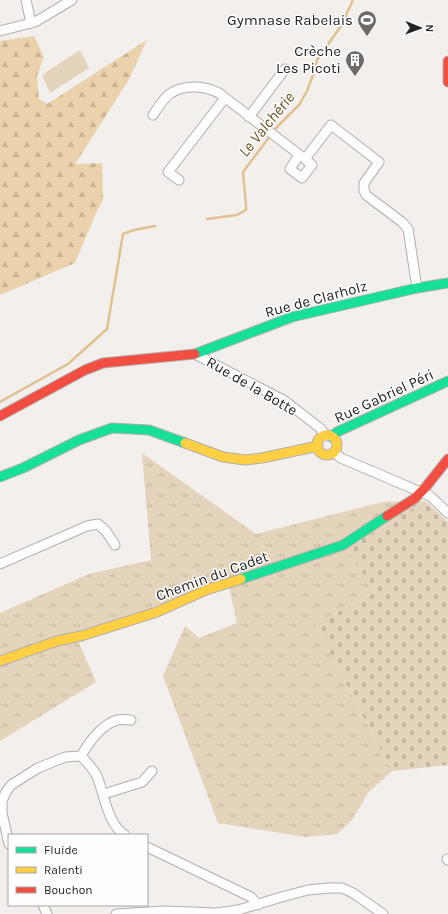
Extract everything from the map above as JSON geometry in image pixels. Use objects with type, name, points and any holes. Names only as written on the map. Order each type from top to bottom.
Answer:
[{"type":"street","points":[[26,0],[31,23]]},
{"type":"street","points":[[0,31],[31,23],[72,0]]},
{"type":"street","points":[[448,61],[448,82]]},
{"type":"street","points":[[249,117],[285,69]]},
{"type":"street","points":[[153,115],[170,93],[179,89],[194,87],[209,88],[219,93],[302,157],[331,125],[379,162],[364,183],[364,190],[366,195],[402,222],[408,229],[417,288]]},
{"type":"street","points":[[179,180],[168,172],[225,98]]},
{"type":"street","name":"Rue de Clarholz","points":[[0,416],[85,370],[104,363],[195,354],[292,317],[417,288],[448,283]]},
{"type":"street","name":"Rue de la Botte","points":[[195,354],[284,401],[320,428],[329,437]]},
{"type":"street","name":"Rue Gabriel Péri","points":[[329,437],[448,381]]},
{"type":"street","points":[[0,412],[11,409]]},
{"type":"street","points":[[0,477],[24,468],[79,440],[112,428],[149,430],[222,457],[244,460],[262,458],[318,446]]},
{"type":"street","points":[[329,437],[337,444],[334,452],[329,455],[320,451],[318,446],[319,441],[329,437]]},
{"type":"street","points":[[334,452],[341,458],[430,496],[448,513]]},
{"type":"street","name":"Chemin du Cadet","points":[[0,661],[57,641],[81,636],[157,612],[206,590],[343,545],[414,499],[420,491],[426,488],[448,460]]},
{"type":"street","points":[[0,564],[87,526],[98,524],[106,531],[115,545]]},
{"type":"street","points":[[81,756],[95,736],[107,726],[118,720],[130,720]]},
{"type":"street","points":[[81,756],[96,774],[114,824],[123,834]]},
{"type":"street","points":[[8,840],[2,813],[2,801],[9,788],[38,768],[65,757],[81,756]]},
{"type":"street","points":[[104,794],[142,782],[152,771]]},
{"type":"street","points":[[148,847],[251,897],[258,905]]},
{"type":"street","points":[[116,914],[130,912],[217,913],[258,905],[308,890],[342,888],[353,893],[383,914]]},
{"type":"green space","points":[[34,36],[44,57],[37,76],[39,99],[47,104],[147,40],[128,81],[75,164],[102,163],[103,200],[75,263],[0,295],[0,41]]},
{"type":"green space","points":[[80,50],[89,68],[50,93],[42,75]]},
{"type":"green space","points":[[142,453],[256,534],[383,502],[425,501],[346,549],[376,592],[315,624],[392,771],[368,793],[352,820],[337,834],[306,837],[218,823],[163,676],[185,626],[199,638],[237,623],[227,577],[77,639],[96,682],[0,741],[0,613],[89,574],[151,560]]},
{"type":"green space","points":[[425,501],[448,522],[448,765],[392,771],[315,624],[376,592],[346,549]]},
{"type":"waterway","name":"Le Valchérie","points":[[207,219],[237,215],[246,210],[243,172],[276,128],[299,105],[307,91],[317,60],[341,26],[353,0]]},
{"type":"waterway","name":"Le Valchérie","points":[[0,402],[68,364],[107,329],[123,234],[134,230],[155,226]]},
{"type":"traffic: fast","points":[[195,354],[292,317],[417,288],[448,283]]},
{"type":"traffic: fast","points":[[332,437],[337,432],[448,381]]},
{"type":"traffic: fast","points":[[0,477],[23,468],[79,440],[112,428],[149,430],[185,443]]},
{"type":"traffic: fast","points":[[241,579],[343,545],[387,516]]},
{"type":"traffic: slow","points":[[327,435],[334,438],[337,445],[334,452],[327,455],[320,452],[317,445],[320,438],[327,435]]},
{"type":"traffic: slow","points":[[185,443],[223,457],[245,460],[262,458],[318,446]]},
{"type":"traffic: slow","points":[[0,661],[57,641],[81,636],[157,612],[206,590],[241,579]]},
{"type":"traffic: jam","points":[[448,61],[448,82]]},
{"type":"traffic: jam","points":[[0,416],[85,370],[103,363],[195,354]]},
{"type":"traffic: jam","points":[[387,516],[414,499],[425,488],[448,459]]},
{"type":"place","name":"Gymnase Rabelais","points":[[367,37]]},
{"type":"place","name":"Crèche Les Picoti","points":[[355,77]]}]
